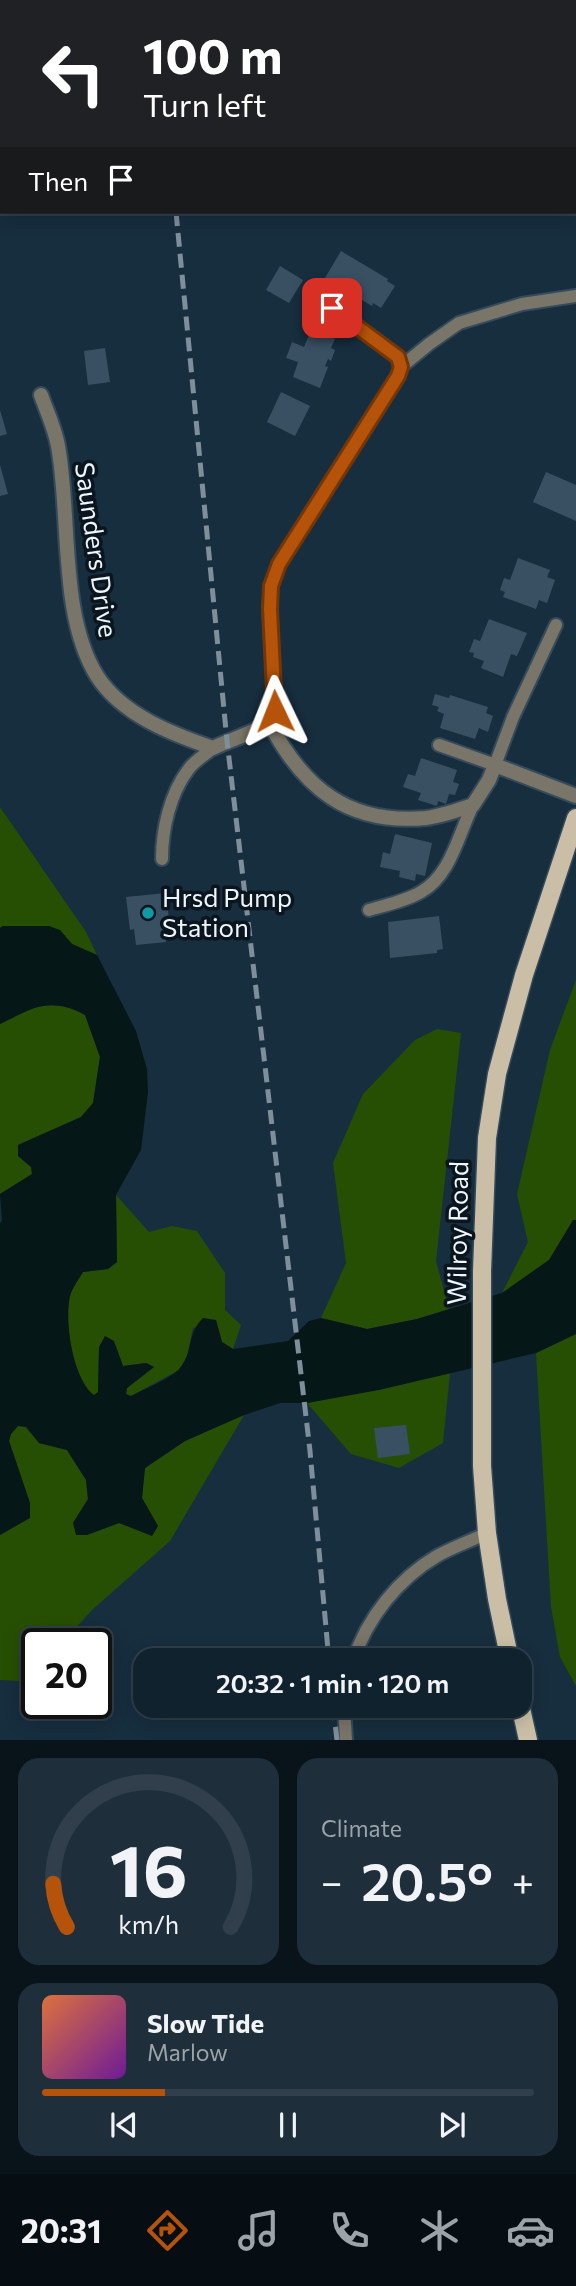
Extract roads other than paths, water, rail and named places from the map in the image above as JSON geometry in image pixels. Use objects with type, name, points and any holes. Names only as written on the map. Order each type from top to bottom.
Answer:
[{"type":"main road","name":"Wilroy Road","points":[[507,1648],[497,1599],[482,1466],[482,1271],[487,1138],[497,1074],[524,975],[576,818]]},
{"type":"main road","points":[[523,1718],[528,1740]]},
{"type":"street","name":"Saunders Drive","points":[[41,395],[58,444],[68,566],[85,653],[98,678],[117,699],[149,721],[176,735],[213,748]]},
{"type":"street","points":[[213,748],[270,722],[297,768],[321,792],[341,804],[368,814],[401,819],[429,818],[473,805],[495,765],[576,796]]},
{"type":"lane","points":[[270,722],[275,711],[271,586],[279,564],[398,376],[401,367],[459,323],[522,304],[576,296]]},
{"type":"lane","points":[[332,308],[398,357],[401,367]]},
{"type":"lane","points":[[439,746],[495,765],[513,717],[556,625]]},
{"type":"lane","points":[[162,859],[166,821],[176,791],[192,765],[213,748]]},
{"type":"lane","points":[[369,910],[419,893],[433,883],[446,867],[473,805]]},
{"type":"lane","points":[[357,1648],[380,1608],[408,1577],[437,1556],[488,1533]]},
{"type":"lane","points":[[345,1718],[346,1740]]},
{"type":"railway","points":[[176,214],[227,741],[310,1451],[328,1648]]},
{"type":"railway","points":[[334,1718],[337,1740]]},
{"type":"place","name":"Hrsd Pump Station","points":[[148,913]]}]
